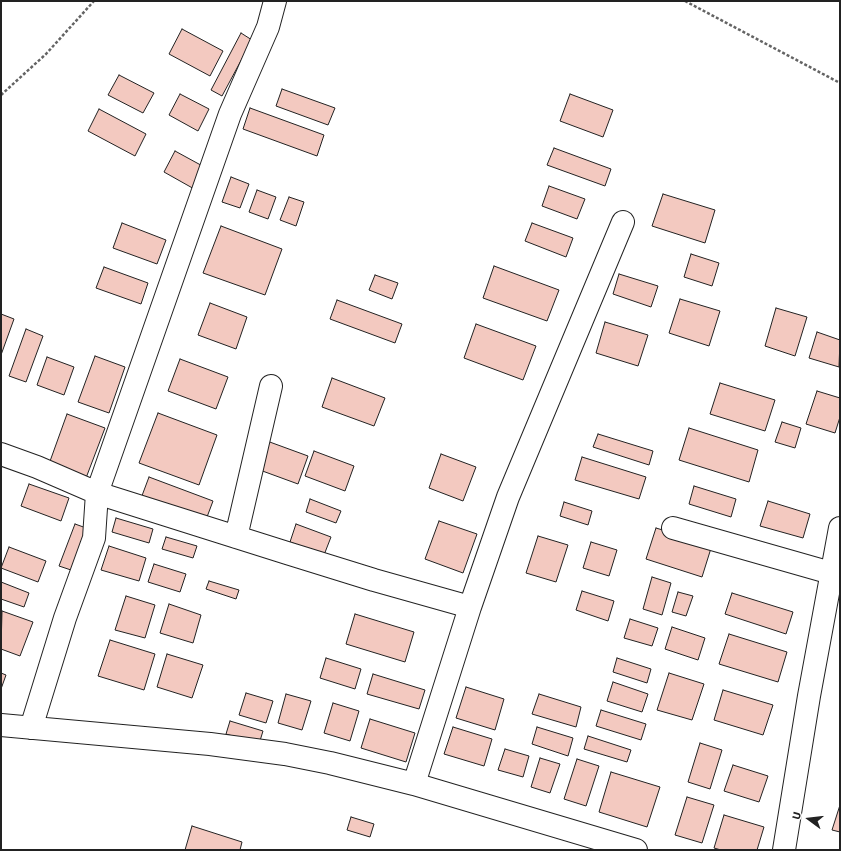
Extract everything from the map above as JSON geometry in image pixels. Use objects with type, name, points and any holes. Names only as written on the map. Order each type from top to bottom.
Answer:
[{"type":"street","points":[[31,728],[65,618],[94,538],[98,492],[230,114],[268,27],[276,1]]},
{"type":"street","points":[[414,784],[470,607],[508,497],[623,222]]},
{"type":"street","points":[[236,537],[271,386]]},
{"type":"street","points":[[1,454],[98,492],[366,578],[470,607]]},
{"type":"street","points":[[674,528],[831,573]]},
{"type":"street","points":[[784,850],[806,711],[840,528]]},
{"type":"street","points":[[1,725],[244,748],[330,763],[414,784],[636,850]]},
{"type":"path","points":[[1,95],[46,54],[94,1]]},
{"type":"path","points":[[685,1],[840,83]]},
{"type":"building","points":[[182,29],[223,51],[210,76],[169,54]]},
{"type":"building","points":[[241,33],[252,40],[222,96],[211,90]]},
{"type":"building","points":[[119,75],[154,93],[143,113],[108,95]]},
{"type":"building","points":[[282,89],[335,108],[328,125],[276,106]]},
{"type":"building","points":[[180,94],[209,109],[198,131],[169,115]]},
{"type":"building","points":[[570,94],[613,110],[603,137],[560,121]]},
{"type":"building","points":[[250,108],[324,135],[317,156],[243,129]]},
{"type":"building","points":[[99,109],[146,134],[135,156],[88,131]]},
{"type":"building","points":[[554,148],[611,169],[605,186],[547,165]]},
{"type":"building","points":[[175,151],[208,169],[196,190],[164,172]]},
{"type":"building","points":[[231,177],[249,184],[240,208],[222,202]]},
{"type":"building","points":[[549,186],[585,199],[577,219],[542,206]]},
{"type":"building","points":[[257,190],[276,197],[268,219],[249,212]]},
{"type":"building","points":[[663,194],[715,210],[705,243],[652,226]]},
{"type":"building","points":[[289,197],[304,202],[296,226],[280,220]]},
{"type":"building","points":[[122,223],[166,240],[157,264],[113,248]]},
{"type":"building","points":[[532,223],[573,238],[566,257],[525,241]]},
{"type":"building","points":[[221,226],[282,249],[265,295],[203,273]]},
{"type":"building","points":[[691,254],[719,263],[712,286],[684,277]]},
{"type":"building","points":[[494,266],[559,290],[547,321],[483,298]]},
{"type":"building","points":[[104,267],[148,283],[141,304],[96,288]]},
{"type":"building","points":[[619,274],[658,286],[651,307],[613,294]]},
{"type":"building","points":[[375,275],[398,283],[392,299],[369,290]]},
{"type":"building","points":[[680,299],[720,311],[709,346],[669,333]]},
{"type":"building","points":[[337,300],[402,324],[395,343],[330,319]]},
{"type":"building","points":[[210,303],[247,317],[236,349],[198,335]]},
{"type":"building","points":[[776,308],[807,317],[795,356],[765,346]]},
{"type":"building","points":[[1,314],[14,319],[1,355]]},
{"type":"building","points":[[605,322],[648,335],[638,366],[596,353]]},
{"type":"building","points":[[476,324],[536,346],[523,380],[464,358]]},
{"type":"building","points":[[26,329],[43,336],[26,382],[9,376]]},
{"type":"building","points":[[817,332],[840,340],[839,367],[809,358]]},
{"type":"building","points":[[95,356],[125,367],[109,413],[78,402]]},
{"type":"building","points":[[47,357],[74,367],[64,395],[37,385]]},
{"type":"building","points":[[180,359],[228,377],[216,409],[168,391]]},
{"type":"building","points":[[332,378],[385,398],[374,426],[322,407]]},
{"type":"building","points":[[720,383],[775,400],[765,431],[710,414]]},
{"type":"building","points":[[817,391],[840,398],[840,417],[835,433],[806,424]]},
{"type":"building","points":[[158,413],[217,435],[199,485],[139,463]]},
{"type":"building","points":[[67,414],[105,428],[86,478],[49,464]]},
{"type":"building","points":[[782,422],[801,428],[795,448],[775,442]]},
{"type":"building","points":[[689,428],[758,450],[749,482],[679,460]]},
{"type":"building","points":[[598,434],[653,451],[649,465],[593,447]]},
{"type":"building","points":[[267,441],[308,456],[298,484],[257,469]]},
{"type":"building","points":[[314,451],[354,466],[345,491],[305,476]]},
{"type":"building","points":[[441,454],[476,467],[463,501],[429,488]]},
{"type":"building","points":[[582,457],[646,477],[639,499],[575,480]]},
{"type":"building","points":[[149,477],[213,501],[204,525],[140,501]]},
{"type":"building","points":[[29,484],[69,498],[61,521],[21,506]]},
{"type":"building","points":[[694,486],[736,499],[731,517],[689,504]]},
{"type":"building","points":[[310,499],[341,511],[336,523],[306,512]]},
{"type":"building","points":[[768,501],[810,514],[803,538],[760,526]]},
{"type":"building","points":[[564,502],[592,511],[588,525],[560,516]]},
{"type":"building","points":[[116,518],[153,529],[149,543],[112,532]]},
{"type":"building","points":[[439,521],[477,534],[463,573],[425,559]]},
{"type":"building","points":[[75,524],[89,529],[74,571],[59,566]]},
{"type":"building","points":[[296,524],[331,537],[324,555],[290,542]]},
{"type":"building","points":[[656,528],[712,545],[702,577],[646,559]]},
{"type":"building","points":[[538,536],[568,545],[556,582],[526,573]]},
{"type":"building","points":[[166,537],[197,546],[193,558],[162,549]]},
{"type":"building","points":[[591,542],[617,550],[609,576],[583,568]]},
{"type":"building","points":[[109,546],[146,558],[139,581],[101,570]]},
{"type":"building","points":[[9,547],[46,561],[38,582],[1,568]]},
{"type":"building","points":[[154,564],[186,574],[180,592],[148,582]]},
{"type":"building","points":[[652,577],[671,583],[662,615],[643,609]]},
{"type":"building","points":[[209,581],[239,590],[236,599],[206,589]]},
{"type":"building","points":[[1,582],[29,593],[24,607],[1,599]]},
{"type":"building","points":[[582,591],[614,601],[608,621],[576,610]]},
{"type":"building","points":[[678,592],[693,596],[686,616],[672,612]]},
{"type":"building","points":[[732,593],[793,612],[786,634],[725,614]]},
{"type":"building","points":[[126,596],[155,605],[145,638],[115,630]]},
{"type":"building","points":[[169,604],[201,615],[193,643],[160,633]]},
{"type":"building","points":[[2,611],[33,622],[20,656],[1,649]]},
{"type":"building","points":[[355,614],[414,632],[405,662],[346,644]]},
{"type":"building","points":[[630,619],[658,628],[652,646],[624,638]]},
{"type":"building","points":[[672,627],[705,638],[698,660],[665,649]]},
{"type":"building","points":[[729,634],[787,652],[778,682],[719,664]]},
{"type":"building","points":[[110,640],[155,654],[144,690],[98,676]]},
{"type":"building","points":[[167,654],[203,665],[192,698],[157,687]]},
{"type":"building","points":[[326,658],[361,669],[355,689],[320,678]]},
{"type":"building","points":[[617,658],[651,669],[647,683],[613,672]]},
{"type":"building","points":[[1,673],[6,675],[1,689]]},
{"type":"building","points":[[669,673],[704,684],[692,720],[657,710]]},
{"type":"building","points":[[373,674],[425,690],[419,709],[367,694]]},
{"type":"building","points":[[613,682],[648,694],[642,712],[607,701]]},
{"type":"building","points":[[466,687],[504,699],[495,730],[456,718]]},
{"type":"building","points":[[723,690],[773,705],[763,735],[714,720]]},
{"type":"building","points":[[246,693],[273,701],[266,723],[239,715]]},
{"type":"building","points":[[286,694],[311,701],[302,730],[278,723]]},
{"type":"building","points":[[539,694],[581,707],[576,727],[532,714]]},
{"type":"building","points":[[333,703],[359,711],[350,741],[324,733]]},
{"type":"building","points":[[601,710],[646,724],[641,740],[596,726]]},
{"type":"building","points":[[370,719],[415,733],[406,762],[361,748]]},
{"type":"building","points":[[230,721],[263,731],[259,744],[226,734]]},
{"type":"building","points":[[453,727],[492,739],[484,766],[444,754]]},
{"type":"building","points":[[537,727],[573,738],[568,756],[532,744]]},
{"type":"building","points":[[588,736],[631,750],[627,762],[584,749]]},
{"type":"building","points":[[700,743],[722,750],[710,789],[688,782]]},
{"type":"building","points":[[505,749],[529,756],[523,777],[498,770]]},
{"type":"building","points":[[540,758],[560,764],[550,793],[531,787]]},
{"type":"building","points":[[577,759],[599,766],[586,806],[564,799]]},
{"type":"building","points":[[733,765],[768,776],[759,802],[724,791]]},
{"type":"building","points":[[611,772],[660,787],[647,827],[599,812]]},
{"type":"building","points":[[687,797],[714,805],[702,843],[675,835]]},
{"type":"building","points":[[840,805],[840,832],[832,830]]},
{"type":"building","points":[[724,815],[764,827],[757,850],[721,850],[714,848]]},
{"type":"building","points":[[351,817],[374,824],[370,837],[347,830]]},
{"type":"building","points":[[192,826],[242,842],[240,850],[185,850]]}]
